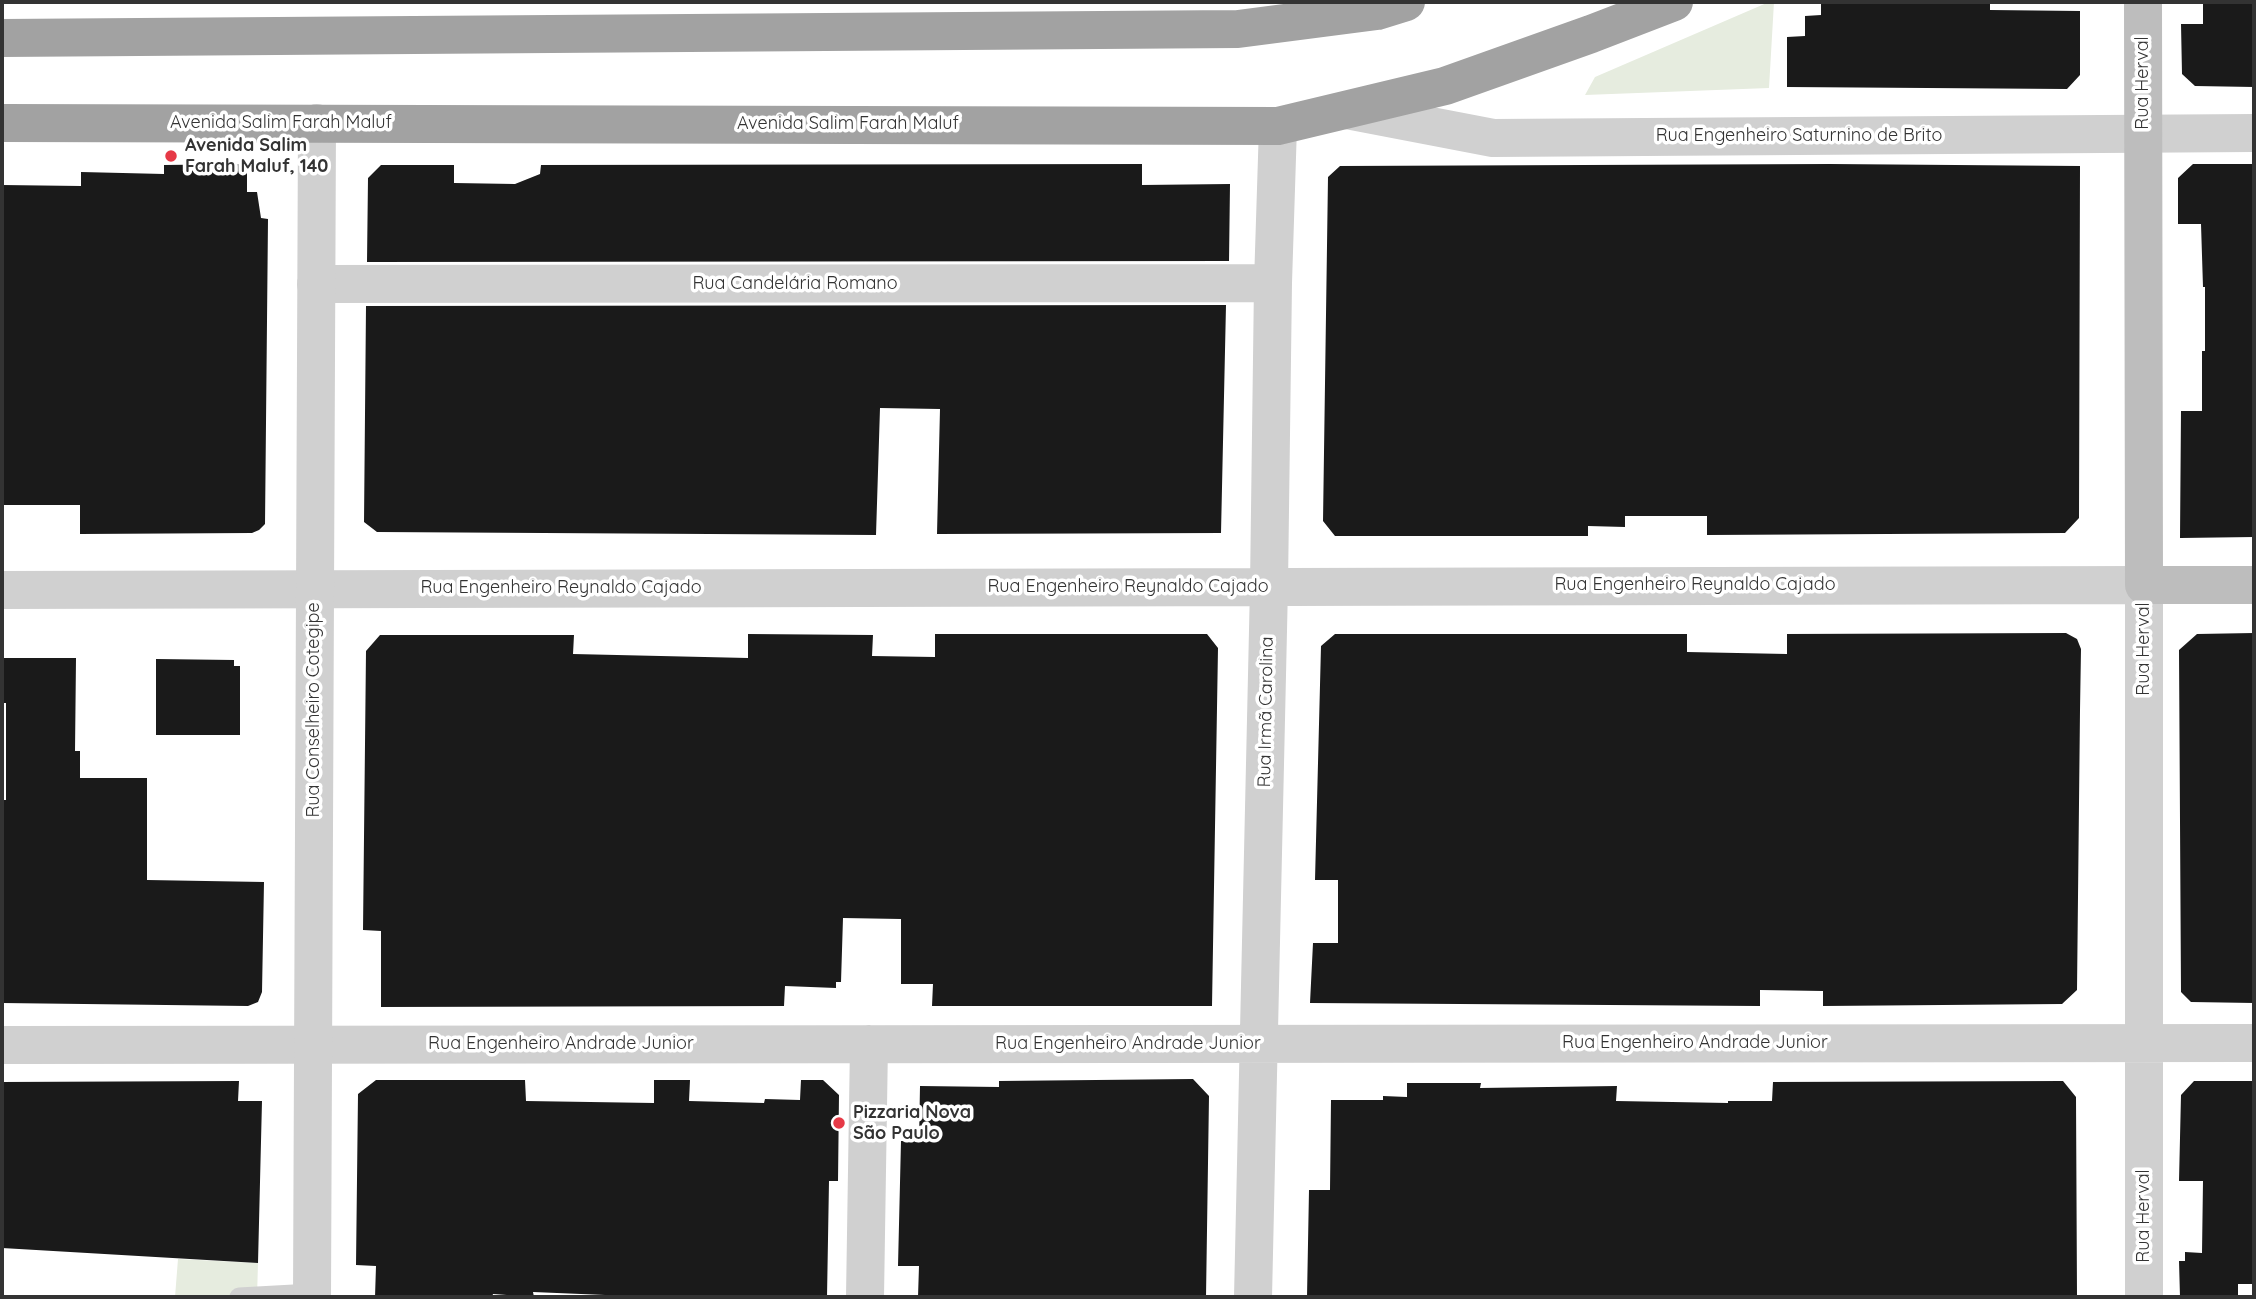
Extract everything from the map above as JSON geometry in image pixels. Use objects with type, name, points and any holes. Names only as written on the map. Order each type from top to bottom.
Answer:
[{"type":"highway","points":[[2,38],[1238,29],[1377,11],[1406,2]]},
{"type":"highway","name":"Avenida Salim Farah Maluf","points":[[2,123],[1278,126],[1445,86],[1674,2]]},
{"type":"main road","name":"Rua Herval","points":[[2143,2],[2144,585]]},
{"type":"main road","name":"Rua Engenheiro Reynaldo Cajado","points":[[2144,585],[2254,585]]},
{"type":"street","name":"Rua Engenheiro Saturnino de Brito","points":[[1346,110],[1493,138],[2254,133]]},
{"type":"street","name":"Rua Conselheiro Cotegipe","points":[[312,1295],[317,123]]},
{"type":"street","name":"Rua Irmã Carolina","points":[[1253,1297],[1278,126]]},
{"type":"street","name":"Rua Candelária Romano","points":[[316,284],[1273,283]]},
{"type":"street","name":"Rua Engenheiro Reynaldo Cajado","points":[[2,590],[2144,585]]},
{"type":"street","name":"Rua Herval","points":[[2144,585],[2144,1297]]},
{"type":"street","name":"Rua Engenheiro Andrade Junior","points":[[2,1045],[2254,1043]]},
{"type":"street","points":[[866,1297],[869,1044]]},
{"type":"lane","points":[[239,1297],[312,1295]]},
{"type":"shaded area","points":[[1774,2],[1769,88],[1585,95],[1595,77]]},
{"type":"shaded area","points":[[178,1259],[258,1263],[257,1297],[175,1297]]},
{"type":"building","points":[[1821,2],[1990,2],[1990,10],[2080,11],[2080,75],[2067,89],[1787,87],[1787,37],[1805,36],[1805,16],[1821,15]]},
{"type":"building","points":[[2203,2],[2254,2],[2254,87],[2195,86],[2182,74],[2181,24],[2203,24]]},
{"type":"building","points":[[247,164],[247,192],[257,192],[261,218],[268,219],[265,524],[252,533],[80,534],[80,505],[2,505],[2,185],[81,186],[81,172],[164,174],[164,165]]},
{"type":"building","points":[[1142,164],[1142,185],[1230,184],[1229,261],[367,262],[368,178],[381,165],[454,165],[454,183],[515,184],[540,174],[541,165]]},
{"type":"building","points":[[2193,164],[2254,164],[2254,537],[2180,538],[2181,411],[2202,411],[2202,351],[2205,351],[2201,224],[2178,224],[2178,178]]},
{"type":"building","points":[[1340,166],[2080,166],[2079,518],[2065,533],[1707,535],[1707,516],[1625,516],[1625,527],[1588,526],[1588,536],[1335,536],[1323,521],[1328,177]]},
{"type":"building","points":[[1226,305],[1221,533],[937,534],[940,409],[880,408],[876,535],[377,532],[364,522],[366,306]]},
{"type":"building","points":[[2066,633],[2077,639],[2081,649],[2077,990],[2062,1004],[1823,1006],[1823,991],[1760,990],[1760,1006],[1310,1003],[1313,943],[1338,943],[1338,880],[1315,880],[1321,646],[1335,634],[1687,634],[1687,652],[1787,654],[1787,634]]},
{"type":"building","points":[[2254,633],[2254,1003],[2191,1002],[2181,992],[2179,650],[2197,634]]},
{"type":"building","points":[[748,634],[873,635],[872,656],[935,657],[935,634],[1207,634],[1218,648],[1212,1006],[932,1006],[933,984],[901,984],[901,919],[843,918],[841,982],[836,982],[836,988],[785,986],[784,1006],[381,1007],[381,931],[363,930],[366,651],[380,635],[574,635],[573,654],[748,658]]},
{"type":"building","points":[[2,658],[76,658],[75,751],[80,751],[80,778],[147,778],[147,880],[264,882],[262,992],[258,1002],[248,1006],[2,1003],[2,800],[6,800],[6,703],[2,703]]},
{"type":"building","points":[[156,659],[234,660],[234,666],[240,666],[240,735],[156,735]]},
{"type":"building","points":[[1193,1079],[1209,1096],[1206,1297],[918,1297],[919,1266],[898,1266],[901,1141],[919,1141],[920,1086],[999,1087],[999,1081]]},
{"type":"building","points":[[376,1080],[525,1080],[526,1101],[654,1103],[654,1080],[690,1080],[689,1101],[764,1103],[765,1099],[800,1100],[801,1080],[823,1080],[839,1095],[838,1181],[829,1181],[827,1297],[606,1297],[533,1292],[534,1297],[493,1294],[492,1297],[375,1297],[376,1266],[356,1265],[358,1094]]},
{"type":"building","points":[[239,1081],[238,1101],[262,1101],[258,1263],[2,1248],[2,1082]]},
{"type":"building","points":[[2063,1081],[2076,1097],[2077,1297],[1307,1297],[1309,1190],[1330,1190],[1331,1100],[1407,1097],[1407,1083],[1481,1083],[1480,1088],[1617,1086],[1616,1101],[1728,1103],[1772,1101],[1773,1082]]},
{"type":"building","points":[[2194,1081],[2254,1081],[2254,1284],[2238,1284],[2238,1297],[2180,1297],[2179,1261],[2185,1261],[2185,1252],[2202,1253],[2203,1181],[2179,1181],[2181,1095]]},
{"type":"place","name":"Avenida Salim Farah Maluf, 140","points":[[171,156]]},
{"type":"place","name":"Pizzaria Nova São Paulo","points":[[839,1123]]}]
